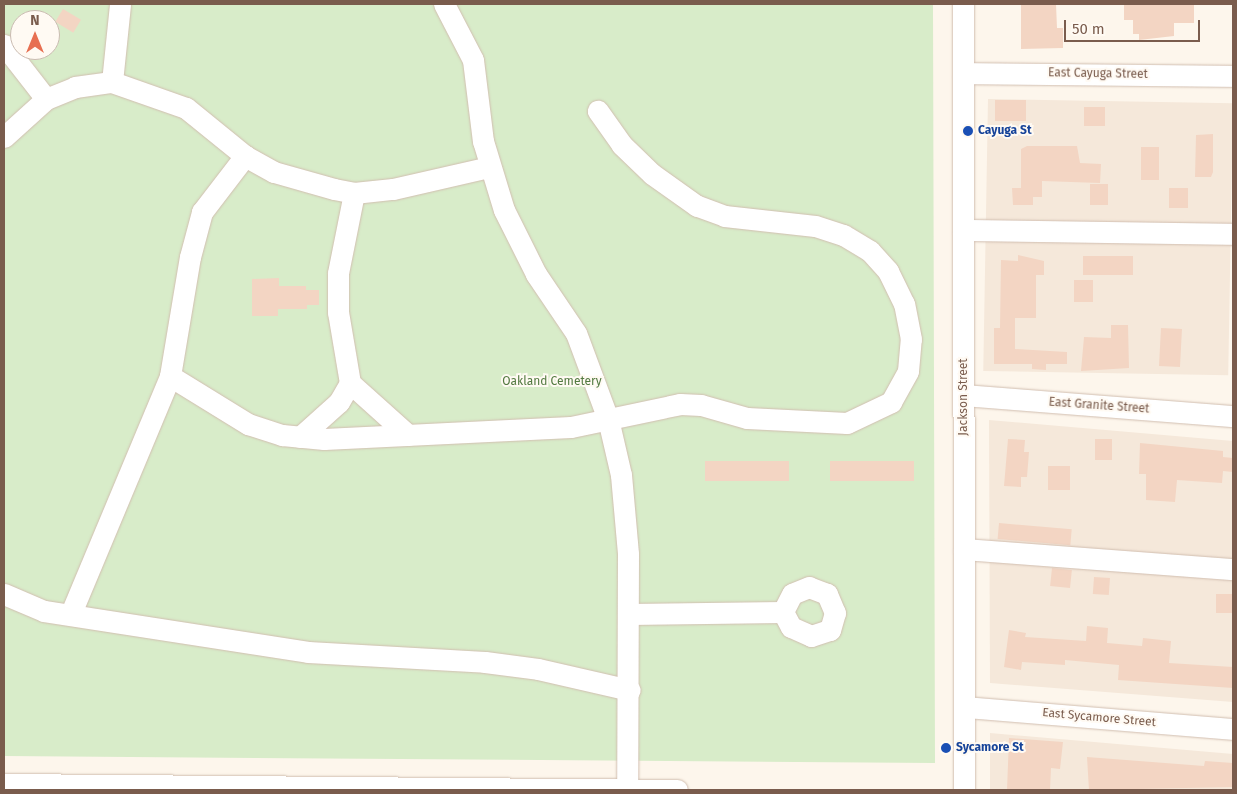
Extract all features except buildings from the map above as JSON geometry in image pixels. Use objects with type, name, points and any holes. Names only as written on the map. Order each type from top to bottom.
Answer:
[{"type":"street","points":[[112,82],[120,4]]},
{"type":"street","points":[[444,4],[472,60],[489,168],[504,210],[536,274],[576,333],[608,419],[621,475],[629,614],[630,690],[627,790]]},
{"type":"street","name":"Jackson Street","points":[[963,4],[964,790]]},
{"type":"street","points":[[4,45],[46,99]]},
{"type":"street","name":"East Cayuga Street","points":[[963,73],[1233,76]]},
{"type":"street","points":[[4,137],[46,99],[75,87],[112,82],[186,108],[245,156],[290,177],[354,193],[393,189],[489,168]]},
{"type":"street","points":[[170,376],[248,424],[300,437],[408,435],[571,427],[680,404],[783,422],[860,419],[891,402],[908,371],[911,339],[904,304],[888,271],[870,251],[843,235],[815,226],[725,216],[680,197],[622,145],[598,111]]},
{"type":"street","points":[[71,613],[170,376],[190,257],[202,212],[245,156]]},
{"type":"street","points":[[354,193],[338,273],[338,312],[350,383],[408,435]]},
{"type":"street","points":[[964,230],[1233,234]]},
{"type":"street","points":[[300,437],[339,402],[350,383]]},
{"type":"street","name":"East Granite Street","points":[[964,395],[1233,416]]},
{"type":"street","points":[[964,549],[1233,569]]},
{"type":"street","points":[[4,594],[44,611],[71,613],[349,658],[485,662],[538,669],[630,690]]},
{"type":"street","points":[[629,614],[783,612]]},
{"type":"street","name":"East Sycamore Street","points":[[964,707],[1233,729]]},
{"type":"street","points":[[4,784],[246,788],[677,790]]},
{"type":"shaded area","points":[[988,99],[1233,103],[1228,375],[983,371]]},
{"type":"shaded area","points":[[989,420],[1233,441],[1233,702],[990,683]]},
{"type":"shaded area","points":[[990,733],[1233,754],[1233,790],[990,790]]},
{"type":"green space","name":"Oakland Cemetery","points":[[4,4],[933,4],[935,763],[4,756]]},
{"type":"place","name":"Cayuga St","points":[[968,131]]},
{"type":"place","name":"Sycamore St","points":[[946,748]]}]
